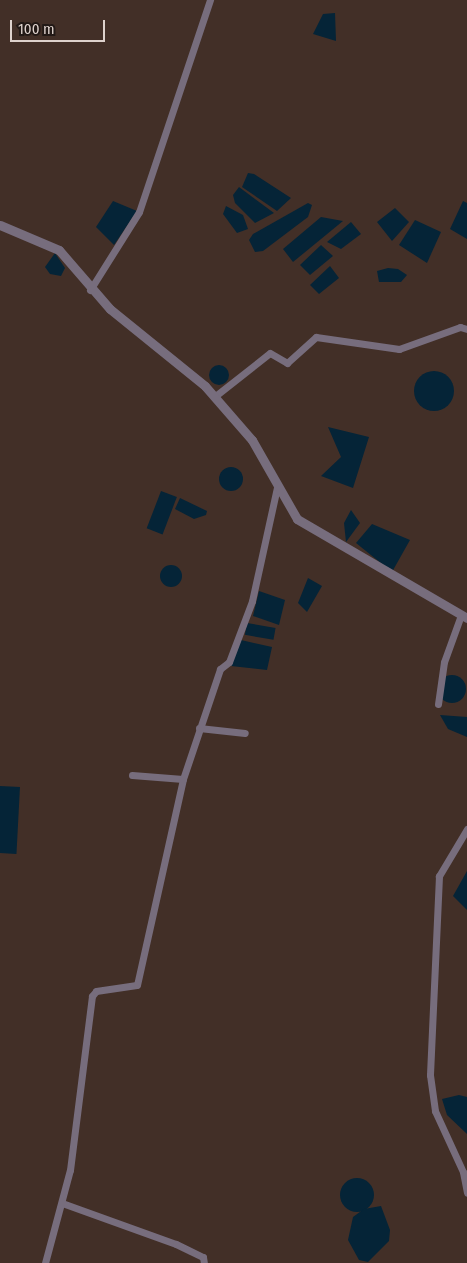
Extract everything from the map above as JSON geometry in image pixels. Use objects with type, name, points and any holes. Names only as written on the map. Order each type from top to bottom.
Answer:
[{"type":"street","points":[[90,290],[140,212],[210,0]]},
{"type":"street","points":[[0,225],[59,250],[90,290],[214,397],[252,440],[297,519],[464,617],[444,662],[438,704]]},
{"type":"street","points":[[214,397],[270,353],[287,363],[316,337],[399,349],[460,327],[467,329]]},
{"type":"street","points":[[45,1263],[70,1170],[92,996],[96,991],[138,985],[183,779],[220,670],[229,662],[252,601],[278,487]]},
{"type":"street","points":[[199,728],[245,733]]},
{"type":"street","points":[[132,775],[183,779]]},
{"type":"street","points":[[467,830],[440,876],[430,1075],[435,1111],[463,1172],[467,1193]]},
{"type":"street","points":[[62,1203],[176,1244],[203,1257],[204,1263]]},
{"type":"water","points":[[335,13],[336,41],[313,34],[323,14]]},
{"type":"water","points":[[248,173],[254,174],[291,198],[277,211],[242,187]]},
{"type":"water","points":[[239,187],[274,213],[255,223],[235,203],[233,195]]},
{"type":"water","points":[[113,201],[137,211],[114,245],[96,227]]},
{"type":"water","points":[[463,201],[467,203],[467,239],[450,229]]},
{"type":"water","points":[[308,203],[312,205],[308,217],[263,251],[255,252],[249,240],[253,234]]},
{"type":"water","points":[[226,206],[243,215],[248,229],[237,233],[223,214]]},
{"type":"water","points":[[395,208],[409,222],[392,241],[377,222]]},
{"type":"water","points":[[321,217],[343,221],[293,262],[283,249]]},
{"type":"water","points":[[415,220],[441,232],[427,263],[399,245]]},
{"type":"water","points":[[351,222],[361,234],[341,249],[327,242]]},
{"type":"water","points":[[321,245],[333,256],[310,275],[300,265]]},
{"type":"water","points":[[55,253],[65,268],[61,276],[50,274],[45,267]]},
{"type":"water","points":[[330,266],[339,278],[319,294],[310,285]]},
{"type":"water","points":[[388,268],[398,269],[407,275],[401,282],[379,282],[377,271]]},
{"type":"water","points":[[219,365],[226,368],[229,375],[226,382],[219,385],[212,382],[209,375],[212,368]]},
{"type":"water","points":[[438,371],[445,374],[451,380],[454,391],[453,399],[445,408],[438,411],[430,411],[423,408],[415,399],[414,387],[417,380],[426,372]]},
{"type":"water","points":[[328,427],[369,437],[353,488],[321,476],[341,457]]},
{"type":"water","points":[[231,467],[239,471],[243,479],[239,487],[231,491],[223,487],[219,479],[223,471]]},
{"type":"water","points":[[161,491],[177,497],[163,534],[147,528]]},
{"type":"water","points":[[180,498],[207,511],[206,515],[194,519],[175,509]]},
{"type":"water","points":[[351,510],[360,523],[346,542],[344,523]]},
{"type":"water","points":[[372,524],[410,540],[392,572],[356,543]]},
{"type":"water","points":[[171,565],[179,568],[182,576],[179,584],[171,587],[163,584],[160,576],[163,568]]},
{"type":"water","points":[[308,578],[322,586],[307,612],[298,603]]},
{"type":"water","points":[[259,591],[285,600],[279,625],[253,616]]},
{"type":"water","points":[[247,623],[276,628],[273,640],[245,635]]},
{"type":"water","points":[[241,640],[272,647],[267,670],[231,666]]},
{"type":"water","points":[[452,675],[462,679],[466,689],[462,699],[452,703],[442,699],[438,689],[442,679]]},
{"type":"water","points":[[440,715],[467,717],[467,737],[448,729]]},
{"type":"water","points":[[0,786],[20,787],[16,854],[0,853]]},
{"type":"water","points":[[467,871],[467,910],[453,896]]},
{"type":"water","points":[[459,1095],[467,1097],[467,1134],[447,1115],[442,1099]]},
{"type":"water","points":[[357,1178],[369,1183],[374,1195],[369,1207],[357,1212],[345,1207],[340,1195],[345,1183]]},
{"type":"water","points":[[381,1206],[390,1230],[389,1241],[368,1262],[359,1260],[348,1240],[353,1217],[364,1209]]}]
